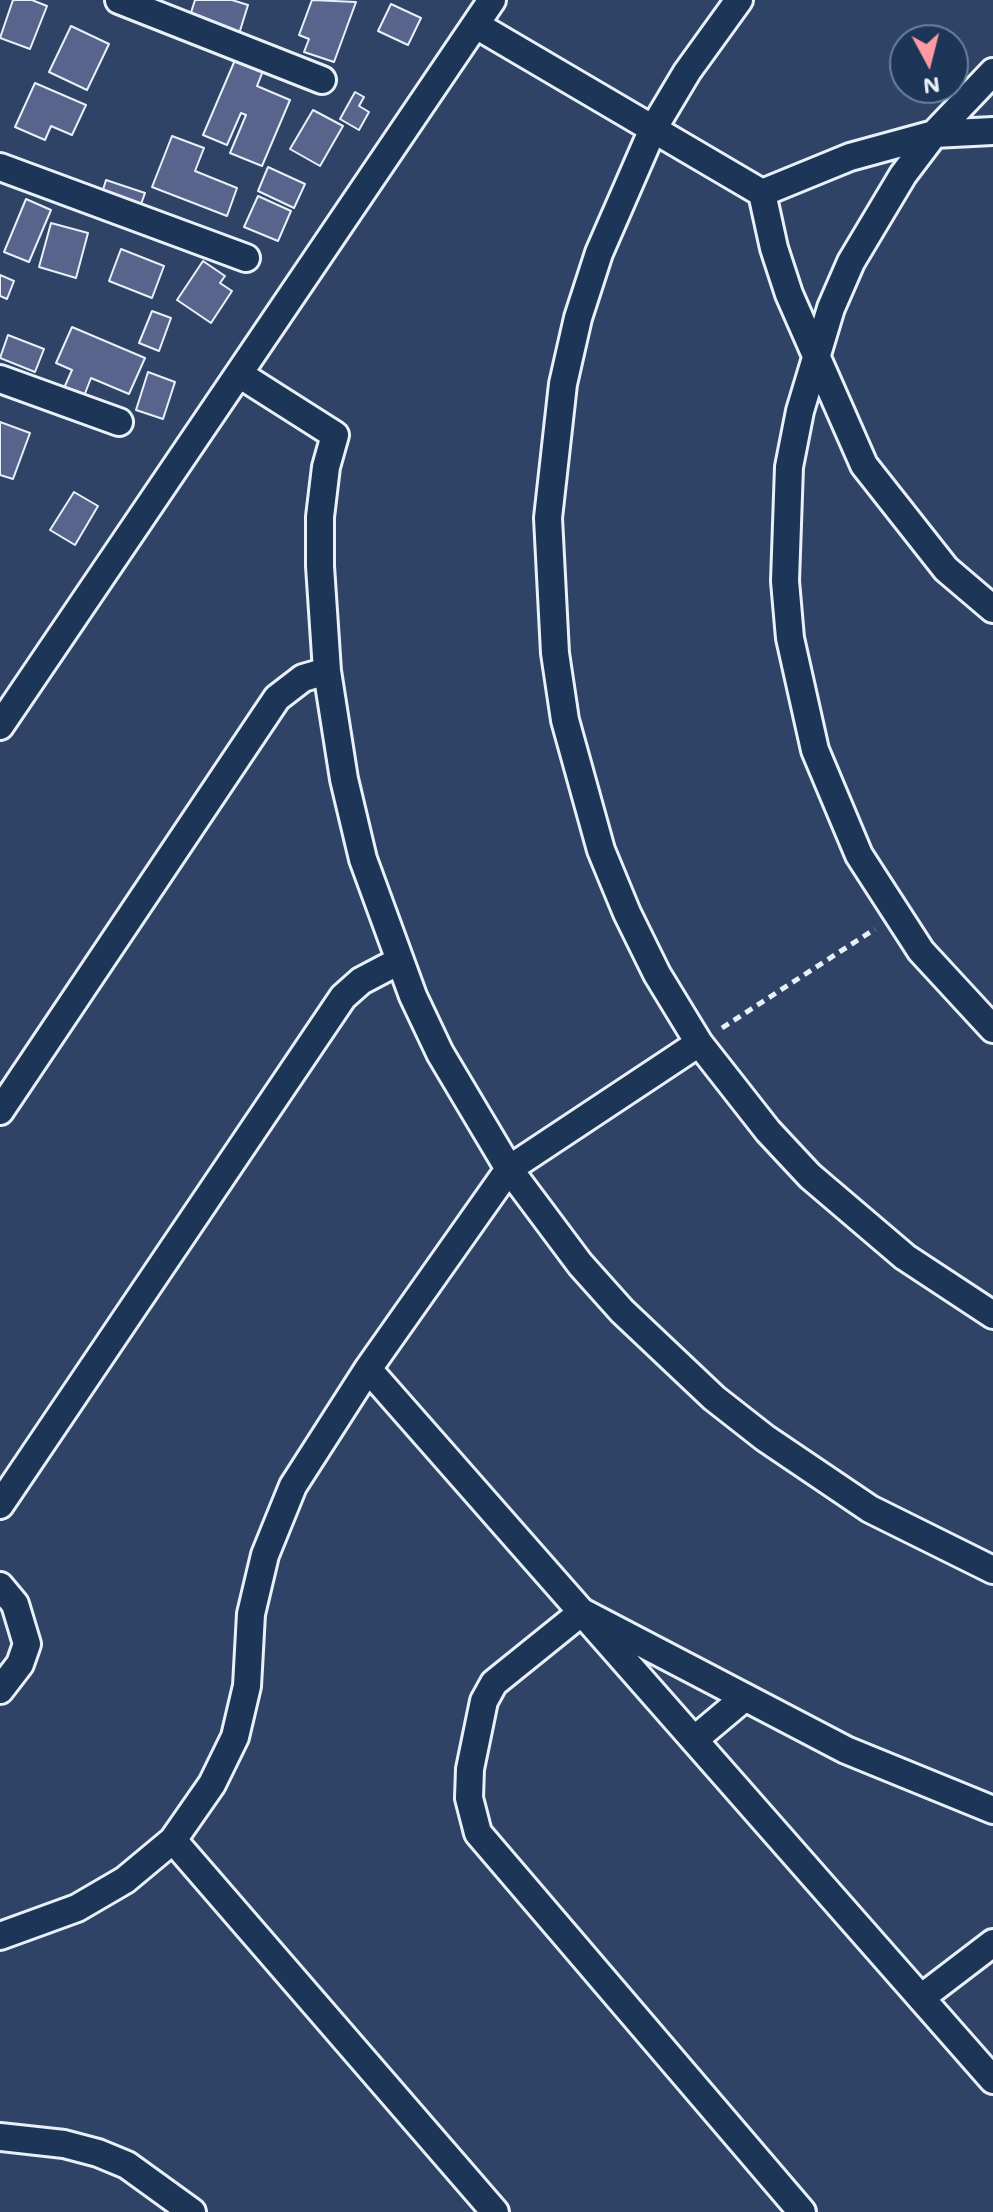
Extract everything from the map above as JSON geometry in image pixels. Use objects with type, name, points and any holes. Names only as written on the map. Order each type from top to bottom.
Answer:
[{"type":"street","points":[[119,0],[322,80]]},
{"type":"street","points":[[0,726],[492,0]]},
{"type":"street","points":[[739,0],[687,72],[653,129],[599,253],[578,318],[553,450],[549,586],[565,720],[601,850],[657,974],[699,1043],[768,1131],[810,1176],[905,1257],[993,1315]]},
{"type":"street","points":[[476,25],[762,193],[774,248],[814,356],[864,465],[946,569],[993,609]]},
{"type":"street","points":[[993,72],[934,134],[903,175],[857,251],[814,356],[789,467],[785,581],[790,638],[808,722],[835,803],[859,855],[896,916],[949,984],[993,1029]]},
{"type":"street","points":[[762,193],[850,157],[934,134],[993,131]]},
{"type":"street","points":[[0,167],[246,258]]},
{"type":"street","points":[[239,374],[335,435],[326,467],[320,517],[327,671],[344,779],[363,859],[399,961],[440,1053],[509,1169],[570,1251],[611,1299],[714,1398],[816,1475],[870,1509],[993,1570]]},
{"type":"street","points":[[0,379],[119,422]]},
{"type":"street","points":[[0,1111],[277,698],[303,678],[327,671]]},
{"type":"street","points":[[0,1505],[343,997],[361,981],[399,961]]},
{"type":"street","points":[[0,1936],[77,1908],[125,1880],[173,1840],[212,1784],[235,1737],[247,1686],[251,1614],[265,1555],[293,1486],[368,1369],[509,1169],[699,1043]]},
{"type":"street","points":[[368,1369],[993,2080]]},
{"type":"street","points":[[0,1586],[15,1604],[27,1644],[20,1664],[0,1690]]},
{"type":"street","points":[[582,1612],[846,1750],[993,1810]]},
{"type":"street","points":[[582,1612],[494,1683],[484,1701],[470,1769],[469,1798],[478,1833],[802,2212]]},
{"type":"street","points":[[694,1740],[744,1698]]},
{"type":"street","points":[[173,1840],[495,2212]]},
{"type":"street","points":[[921,1998],[993,1943]]},
{"type":"street","points":[[0,2137],[64,2144],[98,2153],[127,2165],[185,2210]]},
{"type":"path","points":[[699,1043],[896,916]]},
{"type":"building","points":[[13,0],[32,0],[47,6],[30,49],[0,38]]},
{"type":"building","points":[[195,0],[232,0],[248,5],[239,34],[189,19]]},
{"type":"building","points":[[312,0],[356,2],[334,62],[304,52],[309,39],[299,35]]},
{"type":"building","points":[[391,4],[421,18],[408,45],[378,31]]},
{"type":"building","points":[[71,26],[109,44],[87,90],[49,72]]},
{"type":"building","points":[[235,60],[263,71],[257,86],[290,100],[262,166],[230,153],[246,115],[241,113],[227,145],[203,135]]},
{"type":"building","points":[[35,83],[86,105],[72,135],[51,126],[45,140],[15,127]]},
{"type":"building","points":[[355,92],[364,97],[359,106],[369,112],[359,130],[340,119]]},
{"type":"building","points":[[313,110],[343,126],[320,166],[290,149]]},
{"type":"building","points":[[172,136],[204,148],[195,171],[237,188],[227,216],[152,187]]},
{"type":"building","points":[[268,167],[305,184],[294,208],[258,191]]},
{"type":"building","points":[[106,180],[145,193],[140,207],[102,193]]},
{"type":"building","points":[[258,196],[291,211],[278,241],[244,227]]},
{"type":"building","points":[[26,199],[51,210],[29,262],[4,252]]},
{"type":"building","points":[[51,223],[88,233],[76,278],[39,267]]},
{"type":"building","points":[[121,249],[164,266],[152,298],[109,281]]},
{"type":"building","points":[[203,261],[225,276],[220,283],[232,291],[211,323],[177,300]]},
{"type":"building","points":[[0,275],[14,281],[7,299],[0,296]]},
{"type":"building","points":[[152,311],[171,318],[159,351],[139,343]]},
{"type":"building","points":[[72,327],[145,358],[129,394],[91,378],[84,396],[64,388],[72,370],[56,363]]},
{"type":"building","points":[[8,335],[44,349],[35,372],[0,358]]},
{"type":"building","points":[[148,372],[175,382],[163,419],[136,410]]},
{"type":"building","points":[[0,422],[30,433],[13,479],[0,475]]},
{"type":"building","points":[[74,492],[98,506],[75,545],[50,530]]}]
